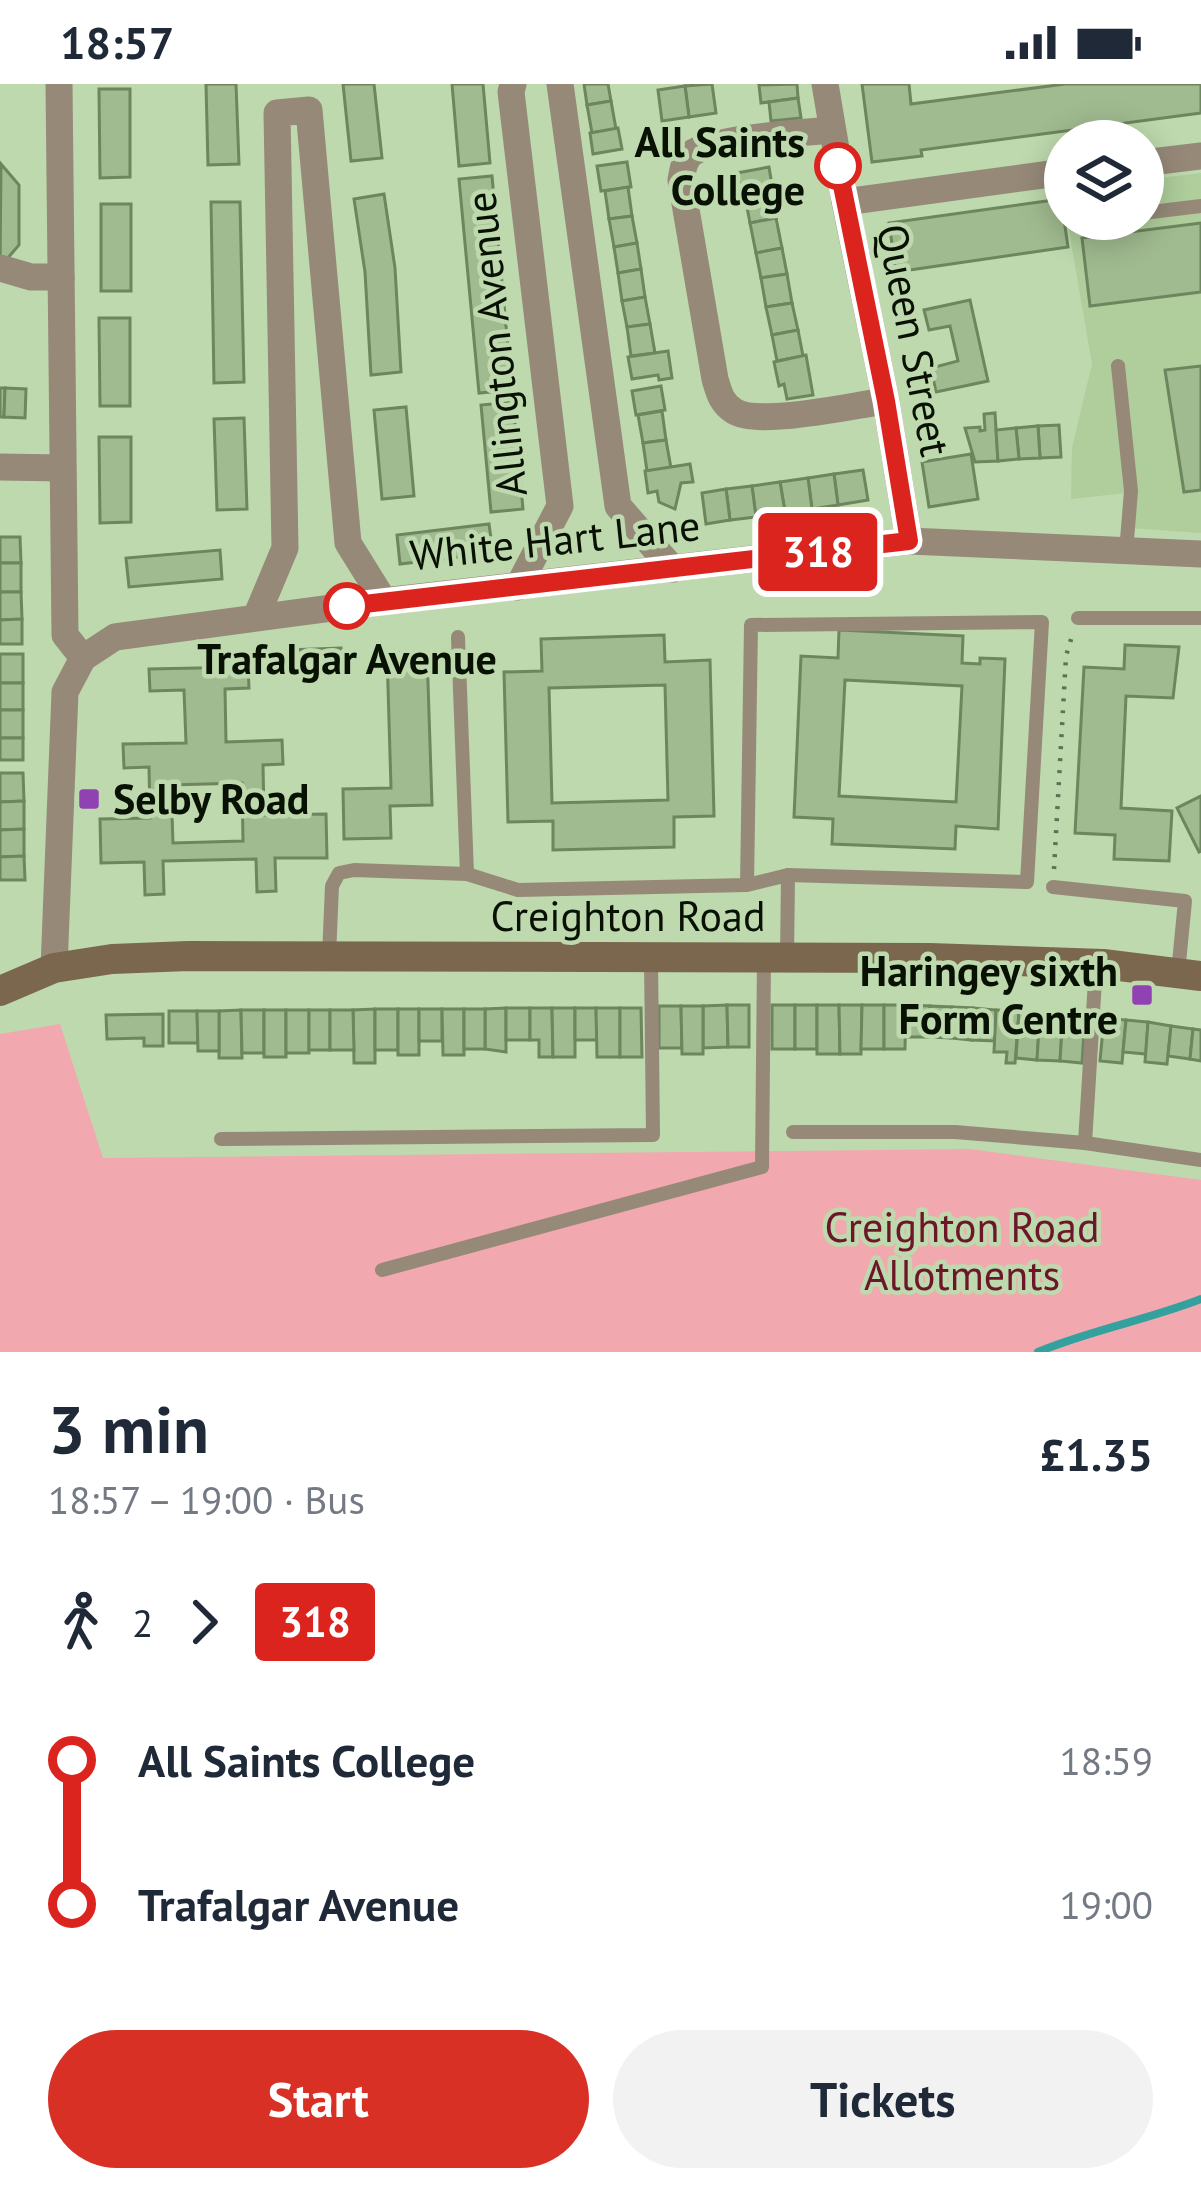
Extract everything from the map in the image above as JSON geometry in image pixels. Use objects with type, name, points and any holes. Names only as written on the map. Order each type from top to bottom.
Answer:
[{"type":"street","points":[[0,991],[54,968],[65,692],[83,658],[65,635],[59,84]]},
{"type":"street","name":"Allington Avenue","points":[[514,84],[560,506],[518,587]]},
{"type":"street","points":[[560,84],[618,506],[674,569]]},
{"type":"street","name":"Queen Street","points":[[825,84],[909,541]]},
{"type":"street","points":[[256,617],[284,548],[277,112],[309,110],[348,544],[384,601]]},
{"type":"street","points":[[832,130],[713,145],[685,161],[681,180],[715,379],[722,401],[737,415],[768,418],[886,401]]},
{"type":"street","points":[[1164,160],[1201,156]]},
{"type":"street","points":[[845,202],[1044,175]]},
{"type":"street","points":[[528,244],[580,235]]},
{"type":"street","points":[[281,253],[321,251]]},
{"type":"street","points":[[0,268],[31,277],[61,277]]},
{"type":"street","points":[[0,467],[62,468]]},
{"type":"street","name":"White Hart Lane","points":[[83,658],[115,637],[256,617],[909,541],[1201,554]]},
{"type":"street","name":"Creighton Road","points":[[54,968],[112,959],[329,956],[930,958],[1096,964],[1189,974]]},
{"type":"lane","points":[[1164,210],[1201,206]]},
{"type":"lane","points":[[1118,366],[1131,491],[1126,552]]},
{"type":"lane","points":[[1078,618],[1201,618]]},
{"type":"lane","points":[[329,956],[332,886],[339,873],[354,870],[467,874],[518,890],[747,885],[788,874],[1028,882],[1042,622],[751,625],[747,885]]},
{"type":"lane","points":[[458,637],[467,874]]},
{"type":"lane","points":[[382,1270],[762,1167],[775,958],[788,874]]},
{"type":"lane","points":[[1053,887],[1185,902],[1189,974]]},
{"type":"lane","points":[[220,1139],[653,1136],[651,958]]},
{"type":"lane","points":[[1085,1143],[1096,964]]},
{"type":"lane","points":[[793,1132],[956,1132],[1085,1143],[1201,1160]]},
{"type":"path","points":[[1053,887],[1066,656],[1078,618]]},
{"type":"shaded area","points":[[1201,173],[1201,533],[1130,528],[1126,493],[1071,499],[1072,448],[1092,364],[1071,240],[1164,240],[1164,177]]},
{"type":"green space","name":"Creighton Road Allotments","points":[[60,1024],[103,1158],[970,1149],[1201,1180],[1201,1352],[0,1352],[0,1034]]},
{"type":"building","points":[[206,84],[236,84],[239,164],[208,165]]},
{"type":"building","points":[[343,84],[374,84],[382,158],[351,161]]},
{"type":"building","points":[[452,84],[483,84],[490,163],[459,166]]},
{"type":"building","points":[[584,84],[608,84],[611,101],[587,105]]},
{"type":"building","points":[[712,84],[716,113],[689,117],[685,86]]},
{"type":"building","points":[[797,84],[798,98],[761,103],[759,85]]},
{"type":"building","points":[[862,84],[909,84],[911,104],[1065,84],[1201,84],[1201,113],[1148,120],[1044,120],[1044,134],[921,150],[922,156],[872,162]]},
{"type":"building","points":[[685,86],[689,117],[662,121],[658,90]]},
{"type":"building","points":[[99,89],[130,89],[130,177],[100,178]]},
{"type":"building","points":[[798,98],[801,118],[771,121],[769,102]]},
{"type":"building","points":[[611,101],[616,129],[592,133],[587,105]]},
{"type":"building","points":[[618,128],[622,149],[593,154],[590,133]]},
{"type":"building","points":[[627,162],[631,187],[601,191],[597,166]]},
{"type":"building","points":[[1,164],[19,185],[19,245],[0,267]]},
{"type":"building","points":[[769,167],[773,191],[742,197],[737,173]]},
{"type":"building","points":[[492,176],[512,390],[479,393],[459,179]]},
{"type":"building","points":[[628,187],[632,216],[609,219],[605,191]]},
{"type":"building","points":[[771,191],[776,218],[750,223],[745,197]]},
{"type":"building","points":[[384,194],[395,268],[401,372],[371,375],[365,272],[354,199]]},
{"type":"building","points":[[1044,201],[1044,240],[1067,240],[1068,247],[896,272],[889,223]]},
{"type":"building","points":[[211,202],[240,202],[244,382],[214,383]]},
{"type":"building","points":[[101,204],[131,204],[131,291],[101,291]]},
{"type":"building","points":[[632,216],[637,243],[614,247],[609,219]]},
{"type":"building","points":[[776,218],[782,248],[756,253],[750,223]]},
{"type":"building","points":[[1201,223],[1201,292],[1090,306],[1082,240],[1164,240],[1164,228]]},
{"type":"building","points":[[637,243],[641,269],[618,273],[614,247]]},
{"type":"building","points":[[782,248],[787,274],[761,278],[756,253]]},
{"type":"building","points":[[641,269],[645,297],[622,301],[618,273]]},
{"type":"building","points":[[787,274],[792,303],[766,307],[761,278]]},
{"type":"building","points":[[645,297],[650,324],[627,327],[622,301]]},
{"type":"building","points":[[970,300],[988,381],[936,392],[931,368],[958,361],[950,326],[929,330],[924,310]]},
{"type":"building","points":[[792,303],[798,330],[772,335],[766,307]]},
{"type":"building","points":[[99,318],[130,318],[130,406],[100,406]]},
{"type":"building","points":[[650,324],[655,353],[631,356],[627,327]]},
{"type":"building","points":[[798,330],[803,356],[777,361],[772,335]]},
{"type":"building","points":[[668,351],[672,378],[632,379],[628,357]]},
{"type":"building","points":[[806,355],[813,395],[787,399],[774,362]]},
{"type":"building","points":[[1201,366],[1201,490],[1184,492],[1165,370]]},
{"type":"building","points":[[661,386],[665,410],[636,415],[632,391]]},
{"type":"building","points":[[0,388],[5,388],[4,417],[0,417]]},
{"type":"building","points":[[5,388],[26,389],[25,418],[4,417]]},
{"type":"building","points":[[513,402],[523,509],[491,512],[481,405]]},
{"type":"building","points":[[406,407],[414,496],[382,499],[374,410]]},
{"type":"building","points":[[662,411],[666,440],[643,443],[638,415]]},
{"type":"building","points":[[995,413],[998,461],[975,462],[965,428],[985,430],[984,414]]},
{"type":"building","points":[[244,418],[247,509],[217,510],[214,419]]},
{"type":"building","points":[[1059,425],[1061,457],[1040,458],[1038,426]]},
{"type":"building","points":[[1038,426],[1040,458],[1019,459],[1016,428]]},
{"type":"building","points":[[1016,428],[1019,459],[998,461],[996,430]]},
{"type":"building","points":[[99,437],[131,437],[131,522],[100,523]]},
{"type":"building","points":[[666,440],[671,468],[647,471],[643,443]]},
{"type":"building","points":[[971,454],[978,499],[929,507],[922,462]]},
{"type":"building","points":[[690,464],[693,482],[681,483],[675,509],[659,502],[657,491],[648,493],[645,471]]},
{"type":"building","points":[[863,470],[868,500],[838,505],[834,474]]},
{"type":"building","points":[[834,474],[838,505],[812,509],[808,478]]},
{"type":"building","points":[[808,478],[812,509],[785,512],[780,482]]},
{"type":"building","points":[[780,482],[785,512],[756,517],[752,486]]},
{"type":"building","points":[[752,486],[756,517],[730,520],[726,489]]},
{"type":"building","points":[[726,489],[730,520],[706,524],[702,493]]},
{"type":"building","points":[[489,524],[493,553],[400,564],[397,535]]},
{"type":"building","points":[[0,537],[20,537],[21,563],[0,563]]},
{"type":"building","points":[[220,550],[222,579],[129,587],[126,558]]},
{"type":"building","points":[[0,563],[21,563],[21,592],[0,592]]},
{"type":"building","points":[[0,592],[21,592],[22,619],[0,620]]},
{"type":"building","points":[[22,619],[22,644],[0,644],[0,620]]},
{"type":"building","points":[[839,630],[963,636],[962,663],[1005,659],[998,829],[956,826],[955,849],[832,844],[833,819],[794,817],[801,656],[838,658]],"holes":[[[845,680],[962,686],[956,802],[839,796]]]},
{"type":"building","points":[[664,635],[665,662],[710,660],[714,816],[674,817],[674,847],[553,850],[553,821],[508,822],[504,672],[542,671],[541,639]],"holes":[[[665,685],[668,800],[552,803],[549,688]]]},
{"type":"building","points":[[1125,645],[1179,647],[1173,698],[1126,696],[1121,808],[1172,811],[1169,861],[1114,859],[1115,835],[1075,833],[1084,667],[1124,669]]},
{"type":"building","points":[[341,648],[342,667],[287,668],[287,650]]},
{"type":"building","points":[[427,652],[432,805],[390,806],[391,838],[344,839],[343,789],[391,788],[387,653]]},
{"type":"building","points":[[0,654],[23,654],[23,683],[0,683]]},
{"type":"building","points":[[248,667],[249,688],[225,689],[226,742],[282,740],[283,764],[263,765],[264,815],[326,814],[327,858],[275,858],[276,891],[257,892],[256,859],[163,861],[164,894],[145,895],[144,862],[101,863],[100,819],[150,818],[149,767],[124,768],[123,744],[186,743],[184,690],[150,691],[149,669]],"holes":[[[242,783],[243,841],[173,843],[171,785]]]},
{"type":"building","points":[[0,683],[23,683],[23,710],[0,710]]},
{"type":"building","points":[[0,710],[23,710],[23,738],[0,738]]},
{"type":"building","points":[[0,738],[23,738],[23,760],[0,760]]},
{"type":"building","points":[[0,773],[23,773],[24,801],[0,802]]},
{"type":"building","points":[[1201,796],[1201,851],[1199,852],[1177,808]]},
{"type":"building","points":[[24,801],[24,829],[0,830],[0,802]]},
{"type":"building","points":[[24,829],[24,856],[0,857],[0,830]]},
{"type":"building","points":[[24,856],[25,880],[0,880],[0,857]]},
{"type":"building","points":[[727,1005],[728,1047],[703,1048],[703,1006]]},
{"type":"building","points":[[727,1005],[749,1005],[749,1047],[728,1047]]},
{"type":"building","points":[[772,1005],[795,1005],[795,1049],[772,1049]]},
{"type":"building","points":[[795,1005],[817,1005],[817,1049],[795,1049]]},
{"type":"building","points":[[817,1005],[839,1005],[840,1054],[817,1054]]},
{"type":"building","points":[[839,1005],[862,1005],[861,1054],[840,1054]]},
{"type":"building","points":[[862,1005],[884,1005],[884,1049],[861,1049]]},
{"type":"building","points":[[884,1005],[906,1005],[905,1049],[884,1049]]},
{"type":"building","points":[[906,1005],[930,1006],[929,1037],[906,1037]]},
{"type":"building","points":[[659,1006],[681,1006],[682,1048],[659,1048]]},
{"type":"building","points":[[681,1006],[703,1006],[703,1054],[682,1054]]},
{"type":"building","points":[[930,1006],[952,1007],[950,1038],[929,1037]]},
{"type":"building","points":[[952,1007],[973,1008],[972,1040],[950,1038]]},
{"type":"building","points":[[506,1008],[506,1052],[485,1049],[485,1009]]},
{"type":"building","points":[[506,1008],[530,1008],[530,1040],[506,1040]]},
{"type":"building","points":[[530,1008],[552,1008],[553,1057],[539,1057],[539,1040],[530,1040]]},
{"type":"building","points":[[552,1008],[575,1008],[575,1057],[553,1057]]},
{"type":"building","points":[[575,1008],[596,1008],[597,1040],[575,1040]]},
{"type":"building","points":[[596,1008],[620,1008],[620,1057],[597,1057]]},
{"type":"building","points":[[620,1008],[641,1008],[642,1057],[620,1057]]},
{"type":"building","points":[[973,1008],[996,1010],[995,1041],[972,1040]]},
{"type":"building","points":[[375,1009],[375,1063],[354,1063],[353,1010]]},
{"type":"building","points":[[375,1009],[398,1009],[398,1050],[375,1050]]},
{"type":"building","points":[[398,1009],[419,1009],[419,1055],[398,1055]]},
{"type":"building","points":[[419,1009],[442,1009],[442,1041],[419,1041]]},
{"type":"building","points":[[442,1009],[464,1009],[464,1055],[443,1055]]},
{"type":"building","points":[[464,1009],[485,1009],[485,1049],[464,1049]]},
{"type":"building","points":[[241,1010],[242,1058],[219,1058],[219,1011]]},
{"type":"building","points":[[241,1010],[264,1010],[264,1053],[242,1053]]},
{"type":"building","points":[[264,1010],[286,1010],[286,1057],[264,1057]]},
{"type":"building","points":[[286,1010],[309,1010],[309,1053],[286,1053]]},
{"type":"building","points":[[309,1010],[330,1010],[330,1050],[309,1050]]},
{"type":"building","points":[[330,1010],[353,1010],[354,1050],[330,1050]]},
{"type":"building","points":[[996,1010],[1019,1011],[1015,1063],[1006,1063],[1007,1052],[994,1052]]},
{"type":"building","points":[[169,1011],[197,1011],[198,1043],[169,1043]]},
{"type":"building","points":[[197,1011],[219,1011],[219,1051],[198,1051]]},
{"type":"building","points":[[1019,1011],[1040,1013],[1037,1060],[1016,1058]]},
{"type":"building","points":[[1040,1013],[1063,1014],[1060,1061],[1037,1060]]},
{"type":"building","points":[[163,1014],[163,1046],[144,1046],[144,1038],[107,1039],[106,1015]]},
{"type":"building","points":[[1063,1014],[1085,1016],[1082,1063],[1060,1061]]},
{"type":"building","points":[[1104,1018],[1126,1020],[1122,1063],[1100,1061]]},
{"type":"building","points":[[1126,1020],[1148,1022],[1146,1054],[1123,1052]]},
{"type":"building","points":[[1148,1022],[1171,1026],[1167,1064],[1145,1062]]},
{"type":"building","points":[[1171,1026],[1193,1029],[1190,1059],[1168,1056]]},
{"type":"building","points":[[1193,1029],[1201,1030],[1201,1061],[1190,1059]]},
{"type":"waterway","points":[[1038,1352],[1201,1299]]},
{"type":"bus line","name":"318","points":[[347,606],[909,541],[838,166]]},
{"type":"place","name":"All Saints College","points":[[838,166]]},
{"type":"place","name":"Trafalgar Avenue","points":[[347,606]]},
{"type":"place","name":"Selby Road","points":[[89,799]]},
{"type":"place","name":"Haringey sixth Form Centre","points":[[1142,995]]}]
